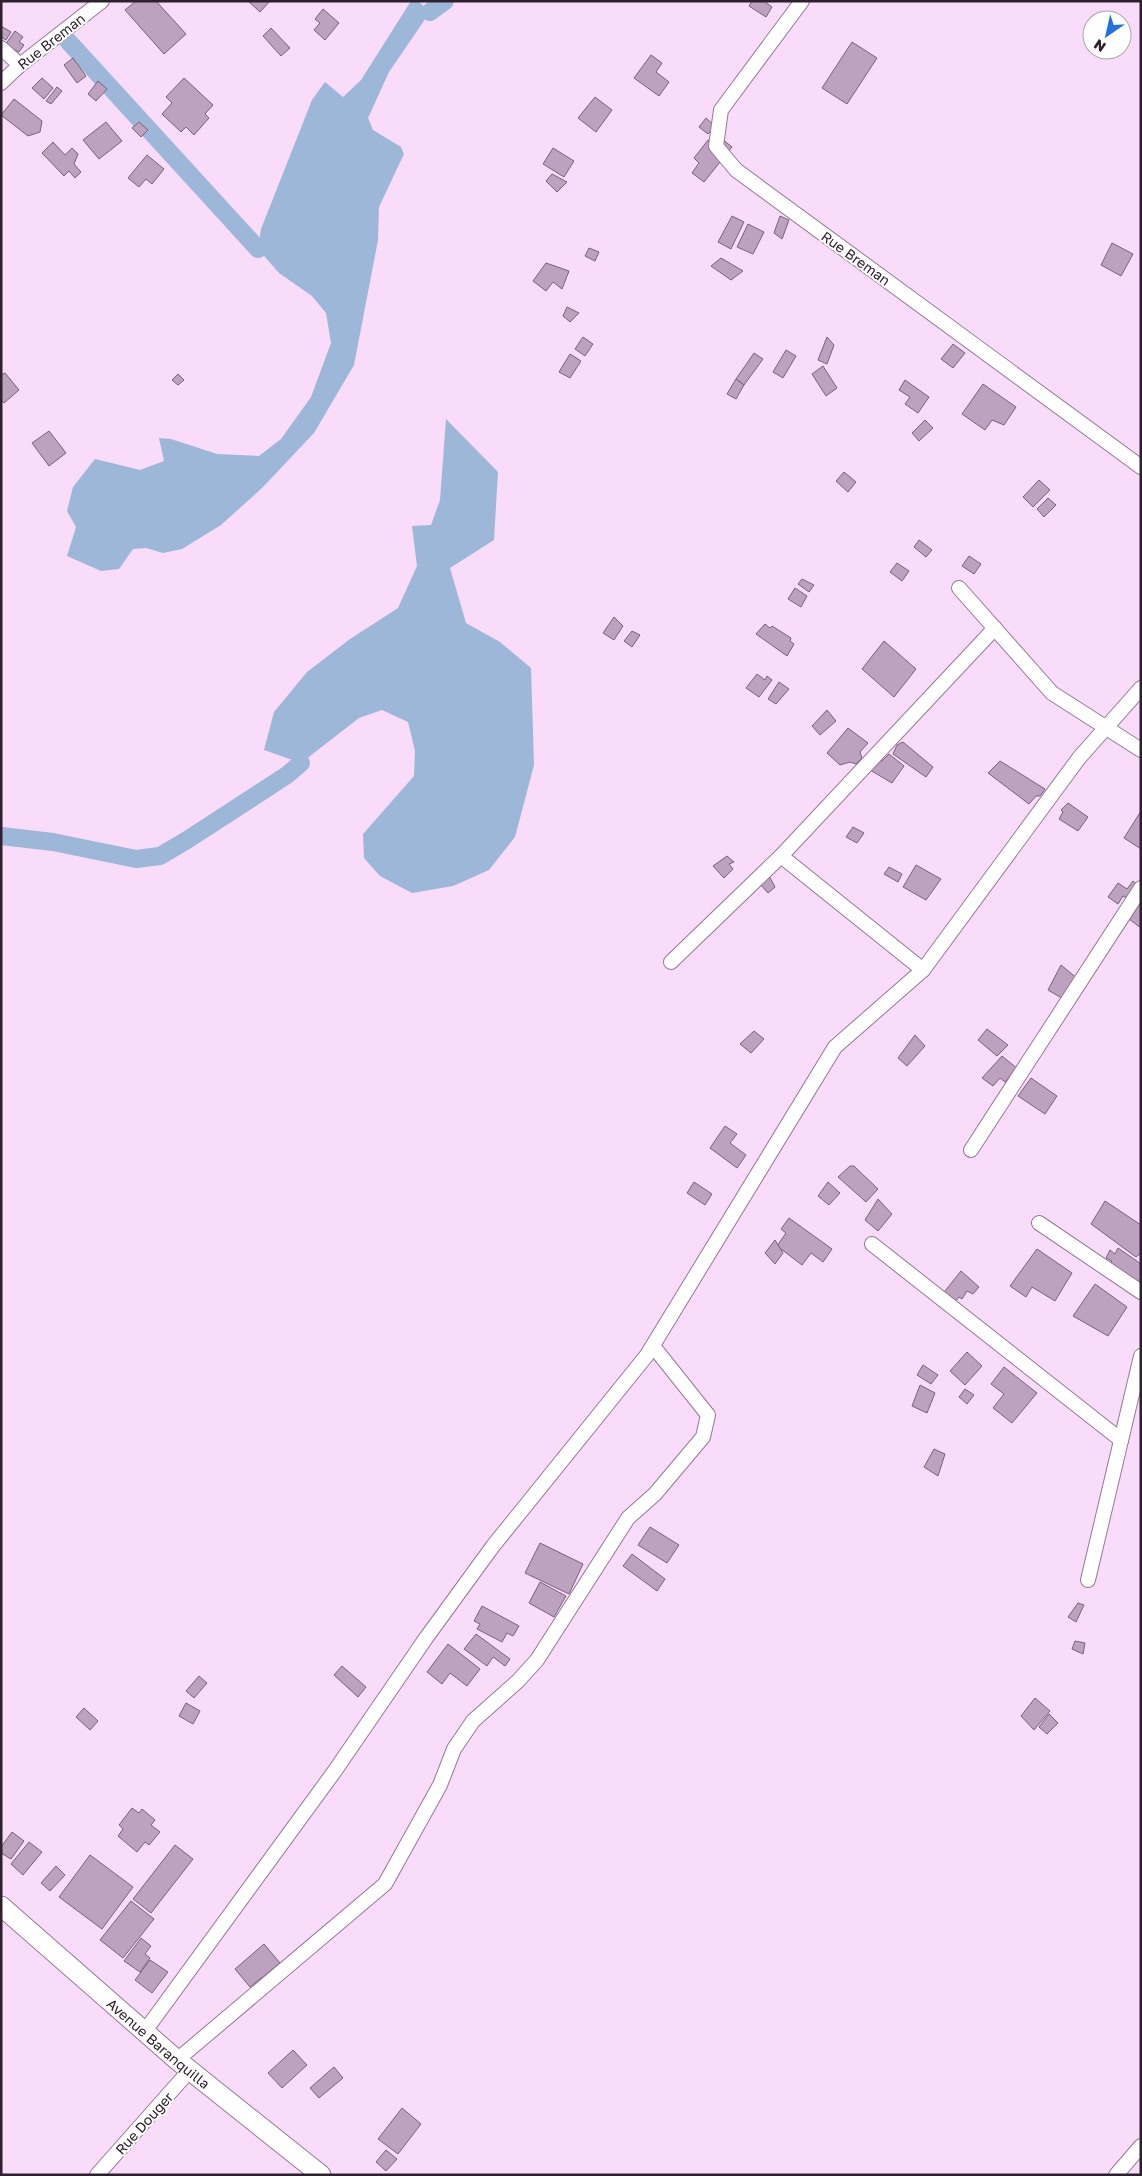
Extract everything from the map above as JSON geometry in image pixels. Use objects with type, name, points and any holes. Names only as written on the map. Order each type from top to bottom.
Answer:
[{"type":"main road","name":"Avenue Baranquilla","points":[[1,1906],[184,2065],[322,2175]]},
{"type":"street","name":"Rue Breman","points":[[1,83],[20,65],[102,1]]},
{"type":"street","name":"Rue Breman","points":[[802,1],[721,110],[716,146],[736,170],[1141,466]]},
{"type":"street","points":[[1,48],[20,65]]},
{"type":"street","points":[[959,588],[1052,693],[1141,750]]},
{"type":"street","points":[[671,962],[781,856],[995,628]]},
{"type":"street","points":[[144,2031],[334,1772],[426,1638],[493,1546],[652,1346],[835,1047],[923,970],[1079,758],[1141,688]]},
{"type":"street","points":[[781,856],[923,970]]},
{"type":"street","points":[[971,1150],[1141,888]]},
{"type":"street","points":[[1039,1223],[1141,1292]]},
{"type":"street","points":[[872,1244],[1121,1440]]},
{"type":"street","name":"Rue Douger","points":[[97,2175],[184,2065],[384,1884],[440,1785],[454,1749],[473,1721],[518,1681],[537,1660],[628,1518],[655,1494],[703,1436],[708,1414],[652,1346]]},
{"type":"street","points":[[1088,1580],[1141,1356]]},
{"type":"street","points":[[1116,2175],[1141,2146]]},
{"type":"water","points":[[411,1],[418,1],[430,12],[389,72],[368,118],[373,130],[401,147],[404,154],[379,207],[378,240],[354,365],[314,433],[262,488],[221,525],[182,549],[163,553],[146,548],[133,549],[119,569],[101,571],[67,556],[76,527],[67,511],[73,487],[95,459],[140,470],[164,461],[159,438],[171,439],[217,454],[259,456],[281,439],[311,397],[331,343],[326,313],[312,296],[279,273],[258,249],[261,229],[312,100],[325,82],[343,97],[361,80]]},
{"type":"water","points":[[446,419],[498,472],[494,540],[450,568],[466,623],[500,642],[531,668],[534,765],[515,837],[489,870],[453,886],[412,893],[380,876],[364,858],[363,834],[414,776],[415,751],[408,722],[382,710],[359,718],[301,763],[264,750],[274,712],[307,672],[350,639],[398,608],[417,566],[412,526],[431,525],[440,500]]},
{"type":"building","points":[[136,1],[156,1],[186,34],[164,54],[125,10]]},
{"type":"building","points":[[248,1],[270,1],[260,12]]},
{"type":"building","points":[[752,1],[764,1],[772,7],[766,17],[749,6]]},
{"type":"building","points":[[323,9],[339,23],[325,40],[314,30],[320,23],[315,19]]},
{"type":"building","points":[[1,26],[11,32],[6,40],[1,37]]},
{"type":"building","points":[[271,28],[290,48],[281,56],[263,36]]},
{"type":"building","points":[[15,31],[23,37],[19,42],[24,45],[19,52],[5,45]]},
{"type":"building","points":[[852,42],[877,58],[847,104],[822,88]]},
{"type":"building","points":[[651,55],[662,63],[656,72],[669,82],[659,96],[634,78]]},
{"type":"building","points":[[73,58],[86,76],[77,83],[64,65]]},
{"type":"building","points":[[42,78],[53,88],[44,99],[32,88]]},
{"type":"building","points":[[184,78],[213,105],[205,114],[209,118],[194,135],[186,127],[181,132],[162,114],[172,103],[166,97]]},
{"type":"building","points":[[98,81],[107,89],[96,101],[88,94]]},
{"type":"building","points":[[57,87],[62,91],[51,104],[46,101]]},
{"type":"building","points":[[595,97],[612,110],[596,132],[578,118]]},
{"type":"building","points":[[14,99],[42,121],[40,132],[28,136],[1,115]]},
{"type":"building","points":[[706,118],[715,126],[708,134],[699,127]]},
{"type":"building","points":[[106,122],[122,141],[99,159],[83,140]]},
{"type":"building","points":[[139,122],[148,130],[141,137],[132,128]]},
{"type":"building","points":[[722,139],[732,147],[704,182],[692,173],[699,163],[694,158],[708,140],[716,146]]},
{"type":"building","points":[[53,142],[65,155],[72,148],[78,154],[74,164],[81,172],[75,178],[69,171],[64,176],[42,153]]},
{"type":"building","points":[[553,148],[574,161],[564,177],[543,164]]},
{"type":"building","points":[[147,155],[164,169],[152,184],[146,179],[139,187],[128,178]]},
{"type":"building","points":[[552,174],[567,182],[557,192],[546,181]]},
{"type":"building","points":[[732,216],[744,222],[731,249],[718,242]]},
{"type":"building","points":[[780,216],[789,220],[782,239],[774,233]]},
{"type":"building","points":[[748,224],[764,232],[753,254],[737,247]]},
{"type":"building","points":[[1112,243],[1133,254],[1121,276],[1101,265]]},
{"type":"building","points":[[589,248],[599,252],[595,261],[585,256]]},
{"type":"building","points":[[721,258],[743,271],[731,280],[711,266]]},
{"type":"building","points":[[546,263],[569,271],[562,289],[553,282],[546,291],[533,281]]},
{"type":"building","points":[[567,307],[579,313],[570,322],[563,316]]},
{"type":"building","points":[[583,337],[593,344],[585,356],[575,349]]},
{"type":"building","points":[[827,337],[834,345],[827,364],[818,360]]},
{"type":"building","points":[[953,344],[965,353],[953,368],[941,359]]},
{"type":"building","points":[[786,350],[796,356],[783,378],[773,372]]},
{"type":"building","points":[[754,353],[763,359],[744,385],[736,379]]},
{"type":"building","points":[[570,354],[581,361],[570,378],[559,372]]},
{"type":"building","points":[[823,366],[837,388],[826,396],[812,374]]},
{"type":"building","points":[[5,373],[19,390],[4,403],[1,400],[1,375]]},
{"type":"building","points":[[178,374],[184,380],[178,385],[172,380]]},
{"type":"building","points":[[736,379],[744,385],[736,399],[727,394]]},
{"type":"building","points":[[905,380],[929,397],[918,413],[905,404],[910,397],[899,390]]},
{"type":"building","points":[[983,384],[1016,407],[1004,425],[992,420],[985,430],[962,414]]},
{"type":"building","points":[[925,420],[933,428],[919,441],[912,433]]},
{"type":"building","points":[[49,431],[66,453],[49,466],[32,443]]},
{"type":"building","points":[[844,472],[856,482],[848,492],[836,481]]},
{"type":"building","points":[[1039,480],[1050,490],[1033,507],[1023,497]]},
{"type":"building","points":[[1048,498],[1056,505],[1044,517],[1037,509]]},
{"type":"building","points":[[919,540],[932,550],[926,557],[914,547]]},
{"type":"building","points":[[969,556],[981,564],[974,574],[962,566]]},
{"type":"building","points":[[897,563],[909,571],[902,581],[890,572]]},
{"type":"building","points":[[802,579],[814,585],[809,592],[798,584]]},
{"type":"building","points":[[795,588],[807,596],[801,607],[788,599]]},
{"type":"building","points":[[614,617],[623,626],[614,640],[603,633]]},
{"type":"building","points":[[765,624],[770,628],[772,626],[791,638],[790,641],[794,644],[787,656],[756,634]]},
{"type":"building","points":[[632,631],[640,635],[632,647],[624,641]]},
{"type":"building","points":[[884,641],[916,669],[894,697],[862,669]]},
{"type":"building","points":[[757,674],[765,680],[767,676],[772,680],[759,697],[746,688]]},
{"type":"building","points":[[779,682],[789,689],[776,704],[768,699]]},
{"type":"building","points":[[827,710],[836,721],[820,735],[812,726]]},
{"type":"building","points":[[848,728],[868,743],[860,752],[862,758],[856,764],[850,762],[840,765],[827,753]]},
{"type":"building","points":[[903,742],[933,767],[926,777],[893,754],[897,745]]},
{"type":"building","points":[[889,754],[904,766],[892,783],[870,770],[874,760],[882,761]]},
{"type":"building","points":[[1000,761],[1045,789],[1040,796],[1036,796],[1029,804],[988,773]]},
{"type":"building","points":[[1068,803],[1088,817],[1078,831],[1059,819],[1063,812],[1061,810]]},
{"type":"building","points":[[1141,811],[1141,849],[1124,838]]},
{"type":"building","points":[[853,827],[864,833],[857,843],[846,837]]},
{"type":"building","points":[[727,856],[734,862],[729,864],[733,869],[724,878],[713,866]]},
{"type":"building","points":[[916,865],[941,879],[926,900],[903,887]]},
{"type":"building","points":[[889,867],[902,874],[898,882],[884,874]]},
{"type":"building","points":[[768,874],[775,887],[768,893],[758,882]]},
{"type":"building","points":[[1133,881],[1140,887],[1131,900],[1123,896],[1118,904],[1108,897],[1118,883],[1127,889]]},
{"type":"building","points":[[1141,902],[1141,928],[1129,919]]},
{"type":"building","points":[[1061,965],[1078,979],[1065,1000],[1048,990]]},
{"type":"building","points":[[987,1029],[1008,1045],[997,1056],[978,1040]]},
{"type":"building","points":[[754,1031],[764,1039],[751,1053],[740,1044]]},
{"type":"building","points":[[915,1035],[925,1046],[907,1066],[898,1058]]},
{"type":"building","points":[[1002,1056],[1019,1070],[1014,1078],[1010,1076],[1005,1082],[1000,1078],[993,1086],[982,1078]]},
{"type":"building","points":[[1031,1078],[1057,1096],[1045,1114],[1018,1096]]},
{"type":"building","points":[[725,1126],[737,1134],[730,1143],[746,1155],[737,1168],[710,1148]]},
{"type":"building","points":[[850,1166],[854,1166],[878,1189],[866,1202],[838,1177]]},
{"type":"building","points":[[694,1182],[712,1194],[705,1205],[687,1193]]},
{"type":"building","points":[[828,1182],[840,1193],[829,1205],[818,1196]]},
{"type":"building","points":[[878,1199],[892,1214],[878,1231],[865,1220]]},
{"type":"building","points":[[1105,1201],[1141,1225],[1141,1253],[1136,1257],[1091,1224]]},
{"type":"building","points":[[789,1218],[832,1249],[823,1262],[811,1253],[802,1265],[777,1246],[786,1233],[781,1229]]},
{"type":"building","points":[[775,1240],[783,1253],[775,1264],[765,1253]]},
{"type":"building","points":[[1118,1248],[1141,1264],[1141,1281],[1137,1287],[1107,1267],[1112,1261],[1106,1258],[1110,1250],[1115,1254]]},
{"type":"building","points":[[1037,1249],[1072,1273],[1055,1301],[1032,1287],[1026,1297],[1010,1286]]},
{"type":"building","points":[[961,1271],[979,1287],[973,1294],[967,1291],[962,1299],[959,1297],[952,1305],[941,1296]]},
{"type":"building","points":[[1095,1284],[1127,1307],[1108,1336],[1073,1316]]},
{"type":"building","points":[[967,1352],[982,1366],[965,1385],[950,1371]]},
{"type":"building","points":[[923,1365],[938,1375],[931,1384],[917,1375]]},
{"type":"building","points":[[1004,1367],[1037,1393],[1012,1423],[993,1408],[1004,1394],[991,1384]]},
{"type":"building","points":[[920,1385],[935,1393],[927,1413],[912,1406]]},
{"type":"building","points":[[965,1389],[974,1395],[967,1404],[959,1397]]},
{"type":"building","points":[[934,1449],[945,1454],[938,1476],[924,1467]]},
{"type":"building","points":[[650,1527],[679,1545],[667,1563],[638,1545]]},
{"type":"building","points":[[540,1543],[583,1564],[569,1594],[525,1573]]},
{"type":"building","points":[[632,1554],[665,1579],[657,1591],[623,1566]]},
{"type":"building","points":[[540,1582],[566,1596],[554,1617],[529,1603]]},
{"type":"building","points":[[1078,1603],[1084,1605],[1076,1622],[1068,1617]]},
{"type":"building","points":[[482,1606],[519,1626],[513,1636],[507,1633],[502,1642],[477,1629],[480,1624],[474,1621]]},
{"type":"building","points":[[476,1634],[510,1659],[505,1666],[493,1657],[487,1666],[464,1649]]},
{"type":"building","points":[[1075,1641],[1085,1643],[1083,1654],[1072,1649]]},
{"type":"building","points":[[448,1644],[480,1669],[467,1686],[450,1673],[442,1684],[427,1672]]},
{"type":"building","points":[[342,1666],[366,1687],[358,1697],[334,1675]]},
{"type":"building","points":[[199,1676],[207,1683],[194,1698],[186,1691]]},
{"type":"building","points":[[1035,1698],[1050,1711],[1034,1730],[1021,1716]]},
{"type":"building","points":[[186,1703],[200,1711],[193,1724],[179,1716]]},
{"type":"building","points":[[84,1708],[98,1721],[90,1730],[76,1717]]},
{"type":"building","points":[[1049,1714],[1058,1723],[1047,1734],[1039,1727]]},
{"type":"building","points":[[132,1808],[139,1813],[142,1809],[155,1820],[151,1825],[160,1832],[149,1845],[145,1842],[137,1852],[118,1836],[123,1829],[119,1825]]},
{"type":"building","points":[[12,1832],[24,1841],[11,1859],[1,1853],[1,1847]]},
{"type":"building","points":[[29,1842],[42,1852],[23,1875],[11,1864]]},
{"type":"building","points":[[175,1845],[193,1859],[151,1913],[133,1899]]},
{"type":"building","points":[[90,1855],[133,1887],[102,1929],[59,1897]]},
{"type":"building","points":[[56,1866],[65,1875],[50,1891],[41,1883]]},
{"type":"building","points":[[131,1901],[154,1919],[123,1958],[100,1940]]},
{"type":"building","points":[[141,1938],[151,1946],[145,1954],[150,1958],[140,1972],[124,1961]]},
{"type":"building","points":[[264,1944],[280,1963],[250,1987],[235,1969]]},
{"type":"building","points":[[150,1960],[168,1972],[152,1993],[135,1980]]},
{"type":"building","points":[[293,2050],[307,2065],[282,2088],[268,2073]]},
{"type":"building","points":[[334,2067],[343,2078],[319,2098],[310,2088]]},
{"type":"building","points":[[402,2108],[421,2124],[398,2154],[378,2139]]},
{"type":"building","points":[[386,2150],[397,2159],[386,2171],[376,2162]]},
{"type":"waterway","points":[[430,12],[445,1]]},
{"type":"waterway","points":[[68,41],[258,249]]},
{"type":"waterway","points":[[1,836],[53,842],[136,859],[160,856],[287,775],[301,763]]}]
